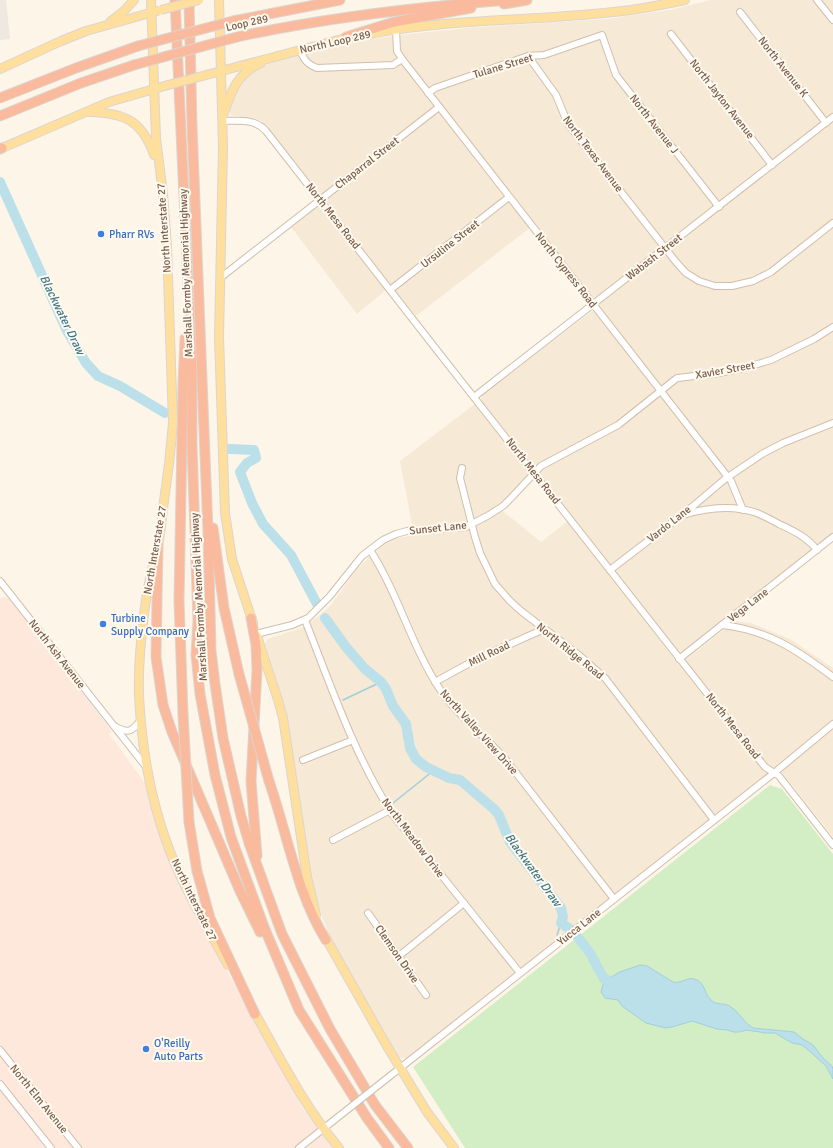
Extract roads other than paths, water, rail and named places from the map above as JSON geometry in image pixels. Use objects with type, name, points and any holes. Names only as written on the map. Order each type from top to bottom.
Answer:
[{"type":"highway","name":"Marshall Formby Memorial Highway","points":[[175,0],[188,271],[198,621],[196,655],[200,694],[215,775],[231,837],[264,927],[299,1010],[367,1118],[389,1148]]},
{"type":"highway","name":"Marshall Formby Memorial Highway","points":[[189,0],[211,651],[214,684],[224,738],[236,796],[249,843],[282,934],[319,1008],[375,1105],[408,1148]]},
{"type":"highway","name":"Loop 289","points":[[0,98],[76,68],[138,46],[233,21],[340,0]]},
{"type":"highway","name":"Loop 289","points":[[0,116],[81,83],[134,66],[237,37],[284,27],[365,14],[428,6],[509,0]]},
{"type":"highway","points":[[346,38],[401,21],[469,8],[497,6],[527,0]]},
{"type":"highway","points":[[188,271],[183,383],[179,601],[183,714],[190,822],[197,871],[210,918],[255,1014]]},
{"type":"highway","points":[[204,447],[219,583],[229,634],[269,781],[295,868],[309,908],[316,924],[326,940]]},
{"type":"highway","points":[[158,544],[156,657],[159,683],[166,715],[240,891],[299,1010]]},
{"type":"highway","points":[[251,618],[256,645],[257,670],[251,781],[258,867]]},
{"type":"main road","points":[[105,25],[124,11],[134,0]]},
{"type":"main road","name":"North Interstate 27","points":[[151,0],[156,138],[163,194],[167,246],[173,422],[171,450],[158,544],[148,591],[140,648],[139,694],[147,768],[164,835],[180,876],[200,915],[306,1103],[323,1129],[339,1148]]},
{"type":"main road","points":[[0,69],[61,41],[105,25],[199,0]]},
{"type":"main road","points":[[219,0],[222,121],[220,370],[225,519],[232,559],[283,718],[307,877],[318,921],[326,940],[427,1112],[454,1148]]},
{"type":"main road","name":"North Loop 289","points":[[1,149],[124,97],[168,84],[346,38],[396,29],[614,12],[685,0]]},
{"type":"main road","points":[[222,121],[231,90],[239,79],[256,65],[276,56]]},
{"type":"main road","points":[[87,112],[102,112],[121,116],[136,125],[143,132],[149,142],[159,168]]},
{"type":"street","points":[[817,0],[833,20]]},
{"type":"street","name":"North Avenue K","points":[[740,12],[826,123]]},
{"type":"street","name":"North Cypress Road","points":[[396,29],[397,51],[402,59],[728,478],[736,491],[743,510]]},
{"type":"street","name":"North Jayton Avenue","points":[[671,34],[772,164]]},
{"type":"street","name":"Tulane Street","points":[[428,93],[435,88],[528,56],[544,55],[602,35]]},
{"type":"street","name":"North Avenue J","points":[[602,35],[616,75],[719,207]]},
{"type":"street","points":[[300,50],[303,58],[308,64],[317,68],[393,65],[402,59]]},
{"type":"street","name":"North Texas Avenue","points":[[528,56],[556,95],[568,124],[686,273],[715,286],[732,286],[753,281],[771,272],[833,223]]},
{"type":"street","name":"Chaparral Street","points":[[220,278],[439,107]]},
{"type":"street","name":"Wabash Street","points":[[474,397],[833,117]]},
{"type":"street","name":"North Mesa Road","points":[[222,121],[251,122],[263,127],[679,659],[765,767],[779,776],[833,845]]},
{"type":"street","name":"Ursuline Street","points":[[390,290],[509,197]]},
{"type":"street","name":"Xavier Street","points":[[660,391],[677,378],[713,374],[744,368],[771,360],[814,340],[833,327]]},
{"type":"street","name":"Sunset Lane","points":[[256,634],[292,625],[305,620],[330,596],[357,561],[383,540],[407,531],[457,528],[472,524],[503,506],[534,473],[548,461],[618,425],[660,391]]},
{"type":"street","name":"Vardo Lane","points":[[610,570],[728,478],[762,454],[783,443],[833,423]]},
{"type":"street","name":"North Ridge Road","points":[[462,468],[460,478],[480,553],[495,584],[510,601],[580,656],[605,678],[714,820]]},
{"type":"street","points":[[679,517],[697,511],[713,509],[743,510],[756,513],[795,531],[810,541],[817,550]]},
{"type":"street","name":"Vega Lane","points":[[679,659],[833,538]]},
{"type":"street","name":"North Valley View Drive","points":[[370,550],[380,566],[435,682],[445,696],[506,760],[614,899]]},
{"type":"street","name":"North Ash Avenue","points":[[0,581],[147,768]]},
{"type":"street","points":[[0,594],[6,589]]},
{"type":"street","name":"North Meadow Drive","points":[[305,620],[363,764],[390,810],[520,973]]},
{"type":"street","points":[[722,625],[754,631],[784,643],[833,677]]},
{"type":"street","name":"Mill Road","points":[[435,682],[477,659],[544,629]]},
{"type":"street","points":[[114,726],[128,731],[136,726],[141,720]]},
{"type":"street","name":"Yucca Lane","points":[[299,1148],[774,773],[833,724]]},
{"type":"street","points":[[303,760],[353,740]]},
{"type":"street","points":[[333,840],[390,810]]},
{"type":"street","points":[[399,956],[464,904]]},
{"type":"street","name":"Clemson Drive","points":[[368,912],[426,995]]},
{"type":"street","name":"North Elm Avenue","points":[[0,1050],[78,1148]]},
{"type":"street","name":"North Elm Avenue","points":[[0,1084],[51,1148]]},
{"type":"water","points":[[640,965],[647,966],[673,982],[689,979],[698,980],[713,1002],[731,1007],[753,1028],[794,1032],[813,1045],[823,1058],[832,1066],[833,1079],[826,1066],[806,1048],[802,1045],[792,1043],[775,1033],[746,1030],[734,1032],[717,1029],[692,1021],[666,1028],[646,1023],[622,1006],[618,1000],[605,998],[601,992],[604,981],[620,972]]},
{"type":"waterway","name":"Blackwater Draw","points":[[0,182],[67,331],[86,363],[98,376],[120,386],[165,413]]},
{"type":"waterway","name":"Blackwater Draw","points":[[230,449],[254,450],[256,458],[247,463],[240,472],[252,503],[263,524],[291,555],[317,604]]},
{"type":"waterway","name":"Blackwater Draw","points":[[325,618],[346,647],[365,669],[381,682],[386,689],[393,706],[406,724],[410,748],[416,759],[426,767],[449,778],[460,780],[494,809],[499,815],[510,842],[561,908],[563,917],[561,923],[570,929]]},
{"type":"waterway","points":[[343,700],[381,682]]},
{"type":"waterway","points":[[393,803],[433,771]]},
{"type":"waterway","points":[[557,935],[561,923]]},
{"type":"waterway","name":"Blackwater Draw","points":[[576,935],[590,953],[604,979],[618,984]]},
{"type":"place","name":"Pharr RVs","points":[[101,234]]},
{"type":"place","name":"Turbine Supply Company","points":[[103,624]]},
{"type":"place","name":"O'Reilly Auto Parts","points":[[146,1049]]}]
